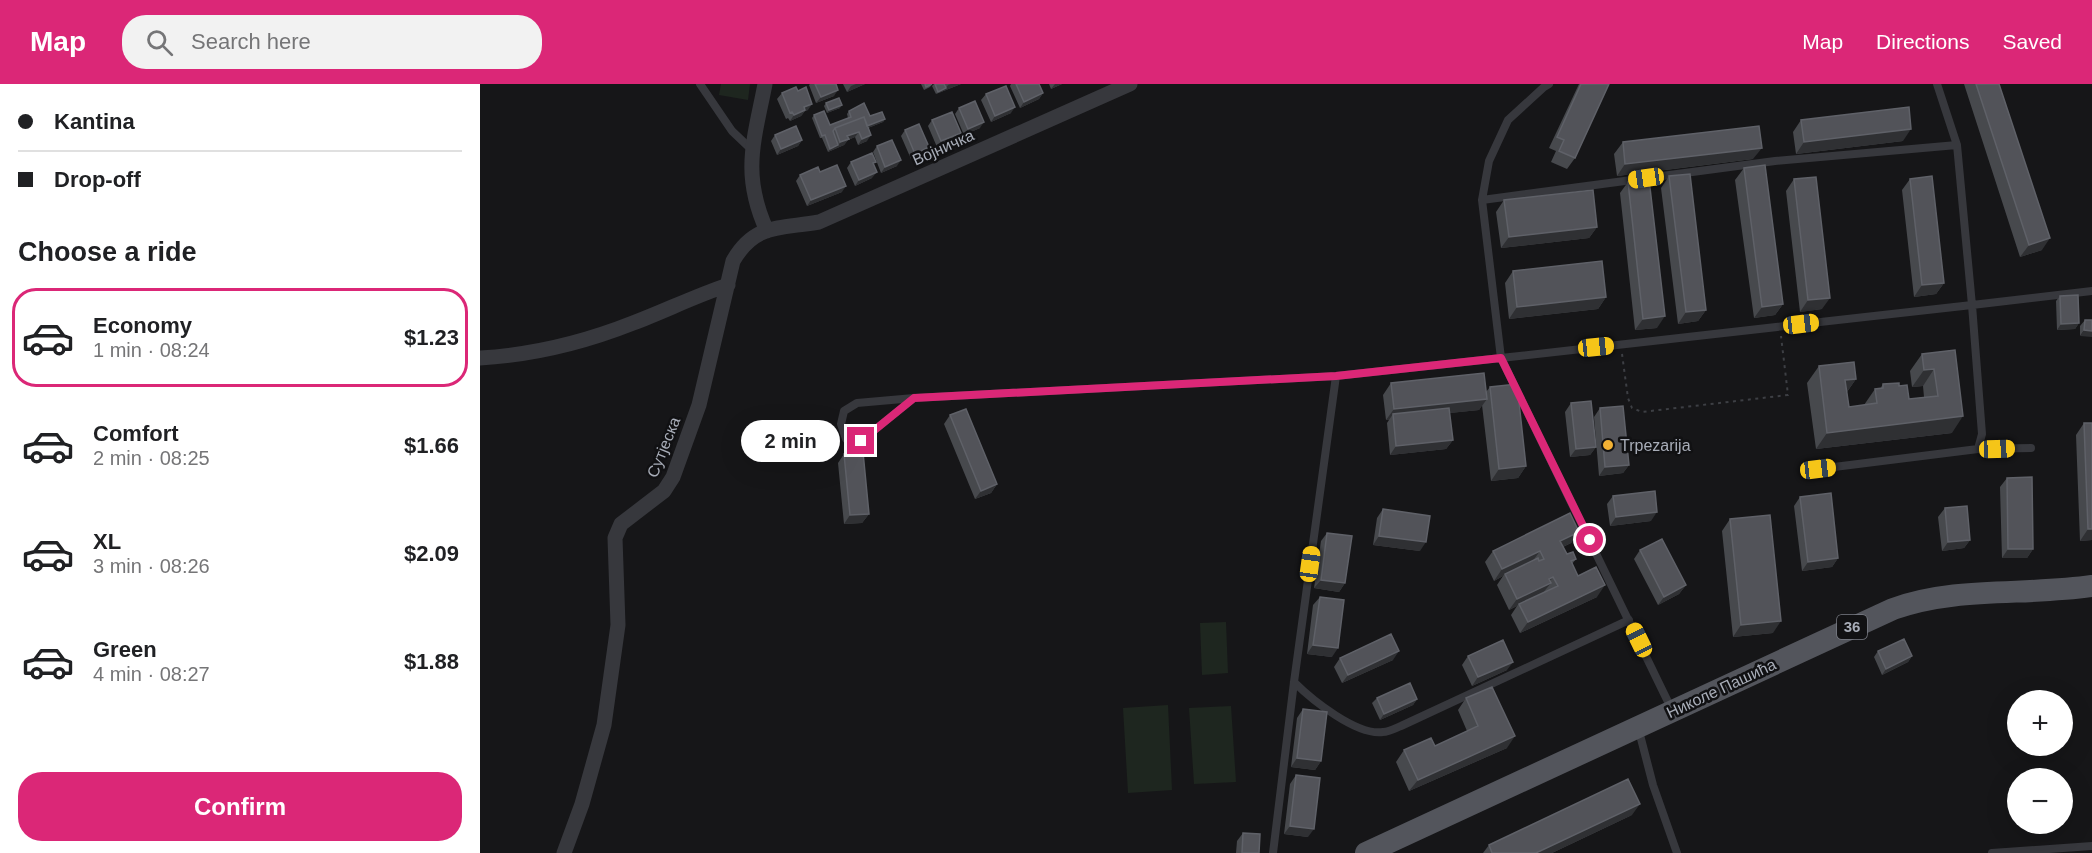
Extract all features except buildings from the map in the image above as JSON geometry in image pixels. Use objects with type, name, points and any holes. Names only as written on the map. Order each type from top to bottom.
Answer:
[{"type":"main road","name":"Николе Пашића","points":[[1366,853],[1866,620],[1909,603],[1962,594],[2044,591],[2092,586]]},
{"type":"street","name":"Војничка","points":[[767,231],[819,222],[1130,84]]},
{"type":"street","points":[[767,85],[752,150],[752,184],[767,231]]},
{"type":"street","name":"Сутјеска","points":[[564,853],[582,804],[604,725],[618,625],[615,538],[621,524],[664,491],[673,477],[699,405],[733,261],[740,248],[750,239],[767,231]]},
{"type":"street","points":[[480,358],[574,343],[632,324],[728,285]]},
{"type":"lane","points":[[700,84],[732,131],[752,150]]},
{"type":"lane","points":[[1550,84],[1508,120],[1489,160],[1482,200],[1501,358],[1672,710]]},
{"type":"lane","points":[[1937,84],[1957,146],[1982,434],[1978,448]]},
{"type":"lane","points":[[1482,200],[1775,161],[1957,146]]},
{"type":"lane","points":[[914,398],[861,441],[846,439],[842,424],[844,411],[857,403],[914,398],[1336,376],[2092,291]]},
{"type":"lane","points":[[1273,853],[1336,376]]},
{"type":"lane","points":[[1818,469],[1978,448],[2031,448]]},
{"type":"lane","points":[[1294,682],[1309,698],[1340,718],[1369,731],[1383,732],[1401,726],[1629,620]]},
{"type":"lane","points":[[1638,726],[1653,785],[1677,853]]},
{"type":"lane","points":[[1992,853],[2092,846]]},
{"type":"path","points":[[1620,344],[1628,398],[1632,408],[1642,412],[1653,411],[1788,395],[1780,327]]},
{"type":"shaded area","points":[[721,84],[750,84],[748,100],[719,95]]},
{"type":"shaded area","points":[[1226,622],[1228,673],[1202,675],[1200,623]]},
{"type":"shaded area","points":[[1168,705],[1172,790],[1128,793],[1123,708]]},
{"type":"shaded area","points":[[1231,706],[1236,782],[1194,784],[1189,708]]},
{"type":"place","name":"Trpezarija","points":[[1608,445]]},
{"type":"route","points":[[861,441],[914,398],[1336,376],[1501,358],[1590,540]]}]
